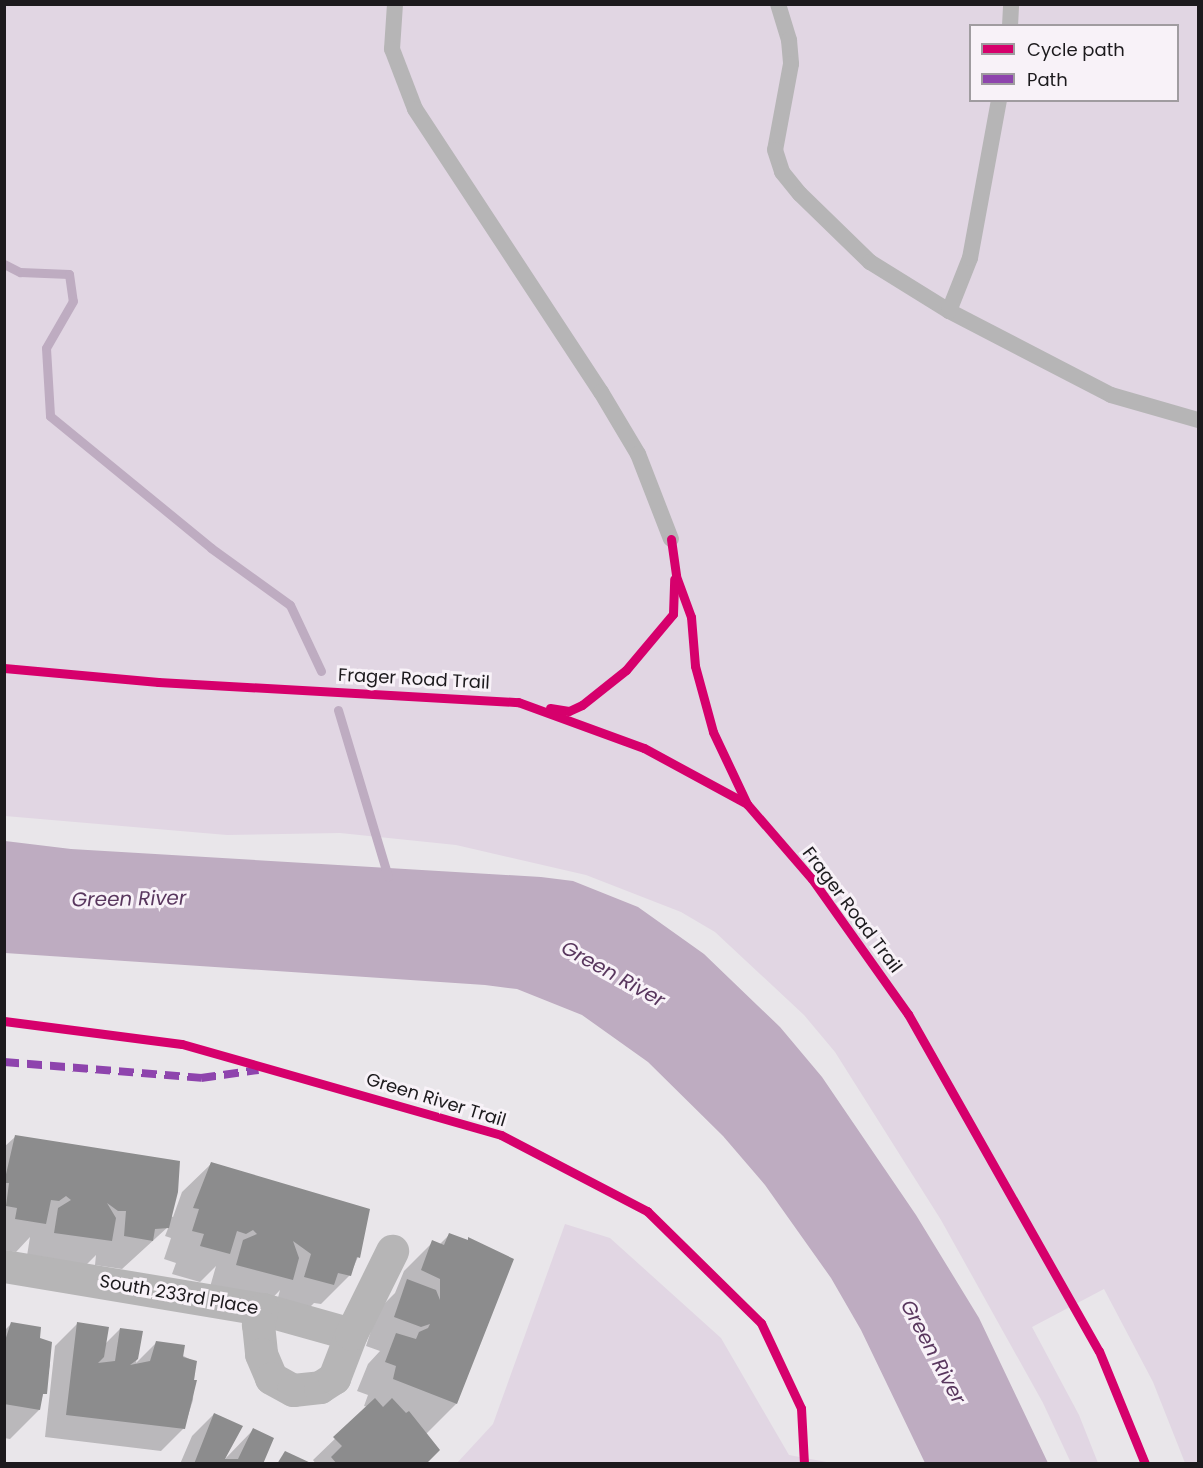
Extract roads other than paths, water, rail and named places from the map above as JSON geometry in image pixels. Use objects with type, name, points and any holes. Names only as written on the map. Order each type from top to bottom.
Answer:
[{"type":"street","points":[[262,1309],[258,1324],[266,1367],[271,1378],[294,1390],[307,1391],[334,1378],[351,1334],[392,1251]]},
{"type":"street","name":"South 233rd Place","points":[[4,1266],[262,1309],[351,1334]]},
{"type":"lane","points":[[395,4],[392,49],[415,109],[453,170],[530,278],[614,413],[643,465],[671,539]]},
{"type":"lane","points":[[778,4],[789,40],[790,64],[775,150],[782,172],[870,262],[949,311],[1112,395],[1198,420]]},
{"type":"lane","points":[[1010,24],[1011,4]]},
{"type":"lane","points":[[949,311],[970,258],[999,102]]},
{"type":"water","name":"Green River","points":[[5,841],[71,849],[541,877],[573,881],[638,907],[704,954],[780,1027],[822,1077],[916,1215],[979,1318],[1048,1463],[925,1463],[861,1330],[831,1278],[765,1185],[723,1136],[648,1062],[582,1015],[517,989],[485,985],[5,953]]},
{"type":"waterway","points":[[4,264],[20,272],[69,274],[73,301],[46,348],[50,416],[211,548],[290,605],[321,671]]},
{"type":"waterway","points":[[338,710],[388,877]]}]
